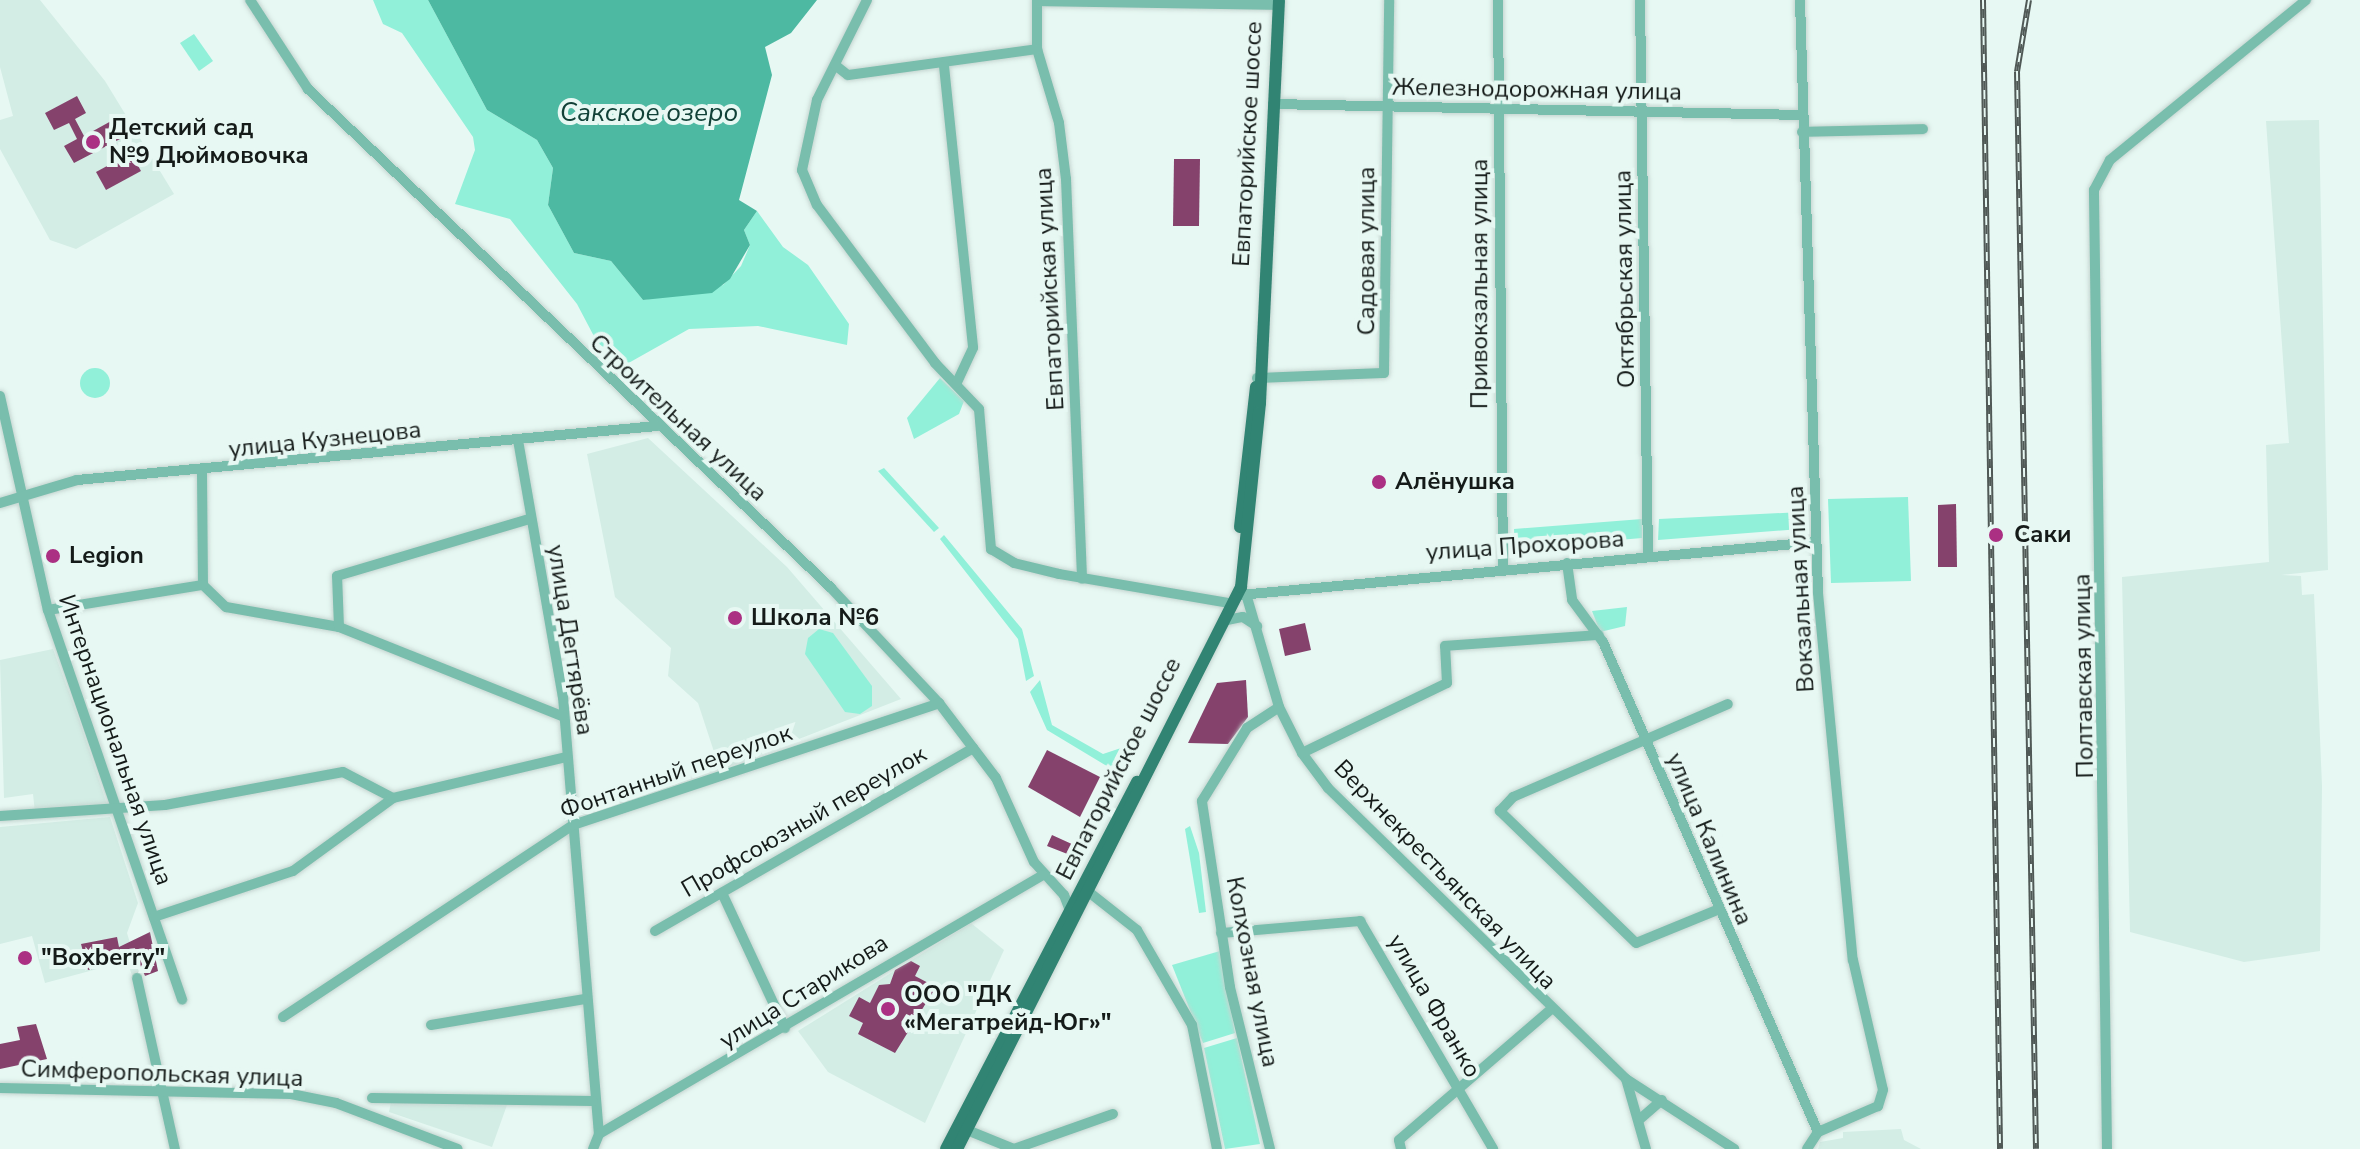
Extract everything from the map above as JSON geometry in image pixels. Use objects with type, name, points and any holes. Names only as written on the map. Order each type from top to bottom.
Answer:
[{"type":"main road","name":"Евпаторийское шоссе","points":[[946,1149],[1070,911],[1087,888],[1238,597],[1257,382],[1279,2]]},
{"type":"main road","name":"Евпаторийское шоссе","points":[[957,1149],[1087,888],[1238,597]]},
{"type":"street","name":"Строительная улица","points":[[250,0],[308,89],[657,426],[831,588],[939,703],[996,778],[1043,875],[1053,884],[1070,911]]},
{"type":"street","points":[[867,0],[817,100],[802,170],[817,205],[957,383],[973,348],[944,66]]},
{"type":"street","name":"Садовая улица","points":[[1257,382],[1384,373],[1389,0]]},
{"type":"street","name":"Привокзальная улица","points":[[1498,0],[1503,568]]},
{"type":"street","name":"Октябрьская улица","points":[[1640,0],[1648,557]]},
{"type":"street","name":"Вокзальная улица","points":[[1800,0],[1816,542],[1853,960],[1883,1090],[1878,1106],[1818,1132]]},
{"type":"street","name":"Полтавская улица","points":[[2107,1149],[2103,582],[2091,211],[2110,160],[2306,0]]},
{"type":"street","points":[[1037,1],[1130,4],[1279,2]]},
{"type":"street","name":"Евпаторийская улица","points":[[1037,1],[1037,49],[1059,123],[1066,179],[1082,579]]},
{"type":"street","points":[[835,65],[848,75],[944,66],[1037,49]]},
{"type":"street","name":"Железнодорожная улица","points":[[1273,104],[1498,112],[1641,111],[1802,115]]},
{"type":"street","points":[[1802,132],[1923,129]]},
{"type":"street","name":"улица Прохорова","points":[[957,383],[983,423],[991,549],[1014,563],[1082,579],[1238,597],[1503,568],[1816,542]]},
{"type":"street","name":"Интернациональная улица","points":[[0,396],[48,610],[182,1000]]},
{"type":"street","name":"улица Кузнецова","points":[[0,503],[20,494],[77,480],[202,473],[657,426]]},
{"type":"street","name":"улица Дегтярёва","points":[[518,440],[564,717],[593,1101],[599,1134]]},
{"type":"street","points":[[202,473],[203,585],[226,607],[339,627],[564,717]]},
{"type":"street","points":[[339,627],[337,576],[530,519]]},
{"type":"street","name":"улица Калинина","points":[[1567,563],[1572,600],[1599,635],[1717,910],[1818,1132]]},
{"type":"street","points":[[48,610],[203,585]]},
{"type":"street","name":"Верхнекрестьянская улица","points":[[1238,597],[1259,628],[1279,707],[1302,753],[1328,788],[1550,1010],[1626,1079],[1734,1149]]},
{"type":"street","points":[[1227,620],[1248,618],[1259,628]]},
{"type":"street","points":[[1302,753],[1447,683],[1445,646],[1599,635]]},
{"type":"street","name":"Фонтанный переулок","points":[[283,1017],[573,825],[939,703]]},
{"type":"street","points":[[1717,910],[1636,943],[1500,811],[1513,797],[1728,704]]},
{"type":"street","name":"Колхозная улица","points":[[1270,1149],[1222,937],[1202,801],[1247,728],[1279,707]]},
{"type":"street","name":"Профсоюзный переулок","points":[[655,931],[973,748]]},
{"type":"street","points":[[154,917],[293,871],[393,798],[567,757]]},
{"type":"street","points":[[0,816],[117,810],[343,772],[393,798]]},
{"type":"street","name":"улица Старикова","points":[[599,1134],[1043,875]]},
{"type":"street","points":[[1053,884],[1087,888],[1137,930],[1192,1025],[1217,1149]]},
{"type":"street","points":[[722,893],[785,1028]]},
{"type":"street","name":"улица Франко","points":[[1222,937],[1360,921],[1493,1149]]},
{"type":"street","points":[[137,978],[175,1149]]},
{"type":"street","points":[[431,1025],[585,999]]},
{"type":"street","points":[[1401,1149],[1399,1140],[1550,1010]]},
{"type":"street","name":"Верхнекрестьянская улица","points":[[1626,1079],[1640,1119],[1646,1149]]},
{"type":"street","name":"Симферопольская улица","points":[[0,1088],[323,1100],[458,1149]]},
{"type":"street","points":[[372,1098],[593,1101]]},
{"type":"street","points":[[1640,1119],[1662,1100]]},
{"type":"street","points":[[967,1130],[1014,1149],[1113,1114]]},
{"type":"street","points":[[1807,1149],[1818,1132]]},
{"type":"street","points":[[593,1149],[599,1134]]},
{"type":"shaded area","points":[[0,0],[40,0],[105,81],[174,194],[76,249],[50,240],[0,149],[0,120],[13,116],[0,67]]},
{"type":"shaded area","points":[[373,0],[428,0],[487,110],[537,140],[553,168],[548,205],[574,253],[611,261],[643,300],[723,285],[741,266],[750,245],[744,230],[757,211],[783,247],[808,265],[849,324],[847,345],[758,326],[689,329],[625,365],[597,342],[577,304],[510,219],[455,204],[475,150],[473,137],[402,33],[383,24]]},
{"type":"shaded area","points":[[194,34],[213,61],[199,71],[180,43]]},
{"type":"shaded area","points":[[2319,120],[2328,570],[2281,575],[2301,576],[2302,595],[2314,594],[2322,786],[2320,951],[2244,962],[2130,932],[2122,577],[2269,562],[2266,445],[2289,443],[2266,121]]},
{"type":"shaded area","points":[[95,368],[106,372],[110,383],[106,394],[95,398],[84,394],[80,383],[84,372]]},
{"type":"shaded area","points":[[940,378],[964,401],[959,414],[914,439],[907,418]]},
{"type":"shaded area","name":"Школа №6","points":[[648,438],[787,567],[901,699],[720,770],[698,703],[668,676],[671,648],[615,597],[587,454]]},
{"type":"shaded area","points":[[884,468],[939,528],[934,532],[878,471]]},
{"type":"shaded area","points":[[1908,497],[1911,581],[1831,583],[1828,499]]},
{"type":"shaded area","points":[[1801,512],[1800,529],[1658,540],[1659,519]]},
{"type":"shaded area","points":[[1642,519],[1642,538],[1515,549],[1514,529]]},
{"type":"shaded area","points":[[944,535],[1022,629],[1034,676],[1026,681],[1018,639],[940,539]]},
{"type":"shaded area","points":[[1627,607],[1625,626],[1600,632],[1592,611]]},
{"type":"shaded area","points":[[819,629],[833,633],[872,686],[872,706],[860,714],[845,712],[805,654],[808,638]]},
{"type":"shaded area","points":[[53,649],[108,808],[35,813],[33,794],[4,798],[0,660]]},
{"type":"shaded area","points":[[1040,680],[1052,725],[1103,754],[1121,748],[1134,755],[1125,777],[1047,730],[1030,692]]},
{"type":"shaded area","points":[[110,817],[138,903],[127,933],[140,976],[133,978],[127,961],[45,983],[32,936],[0,944],[0,827]]},
{"type":"shaded area","points":[[1190,826],[1199,853],[1206,912],[1199,913],[1185,829]]},
{"type":"shaded area","points":[[971,923],[1004,950],[925,1123],[828,1072],[798,1031]]},
{"type":"shaded area","points":[[1220,951],[1235,1033],[1203,1043],[1172,965]]},
{"type":"shaded area","points":[[1237,1038],[1260,1144],[1225,1149],[1204,1048]]},
{"type":"shaded area","points":[[391,1102],[507,1105],[492,1147],[389,1112]]},
{"type":"shaded area","points":[[1901,1129],[1904,1140],[1921,1149],[1818,1149],[1820,1142],[1843,1138],[1843,1132]]},
{"type":"water","name":"Сакское озеро","points":[[428,0],[817,0],[791,33],[765,47],[772,75],[739,200],[757,211],[744,230],[750,245],[730,279],[712,293],[643,300],[611,261],[574,253],[548,205],[553,168],[537,140],[487,110]]},
{"type":"building","name":"Детский сад №9 Дюймовочка","points":[[77,96],[86,113],[75,119],[84,136],[113,120],[122,138],[74,163],[64,146],[77,139],[69,123],[54,130],[45,113]]},
{"type":"building","points":[[131,153],[141,171],[106,190],[96,172]]},
{"type":"building","points":[[1174,159],[1200,159],[1199,226],[1173,226]]},
{"type":"building","points":[[1956,504],[1957,567],[1938,567],[1938,505]]},
{"type":"building","points":[[1305,623],[1311,650],[1285,656],[1279,629]]},
{"type":"building","points":[[1246,680],[1248,717],[1228,744],[1188,743],[1217,683]]},
{"type":"building","points":[[1047,750],[1100,777],[1080,817],[1028,787]]},
{"type":"building","points":[[1052,835],[1085,850],[1077,868],[1066,863],[1070,855],[1047,846]]},
{"type":"building","points":[[150,932],[158,971],[145,976],[137,958],[88,970],[81,944],[117,937],[119,947]]},
{"type":"building","name":"ООО \"ДК «Мегатрейд-Юг»\"","points":[[911,961],[920,966],[915,976],[936,987],[895,1053],[858,1034],[863,1023],[849,1016],[859,997],[870,1003],[879,985],[890,984],[895,970]]},
{"type":"building","points":[[36,1024],[47,1059],[0,1069],[0,1044],[20,1040],[17,1027]]},
{"type":"railway","points":[[1983,0],[2000,1149]]},
{"type":"railway","points":[[2029,0],[2017,72],[2036,1149]]},
{"type":"place","name":"Детский сад №9 Дюймовочка","points":[[93,142]]},
{"type":"place","name":"Алёнушка","points":[[1379,482]]},
{"type":"place","name":"Саки","points":[[1996,535]]},
{"type":"place","name":"Legion","points":[[53,556]]},
{"type":"place","name":"Школа №6","points":[[735,618]]},
{"type":"place","name":"\"Boxberry\"","points":[[25,958]]},
{"type":"place","name":"ООО \"ДК «Мегатрейд-Юг»\"","points":[[888,1009]]}]
